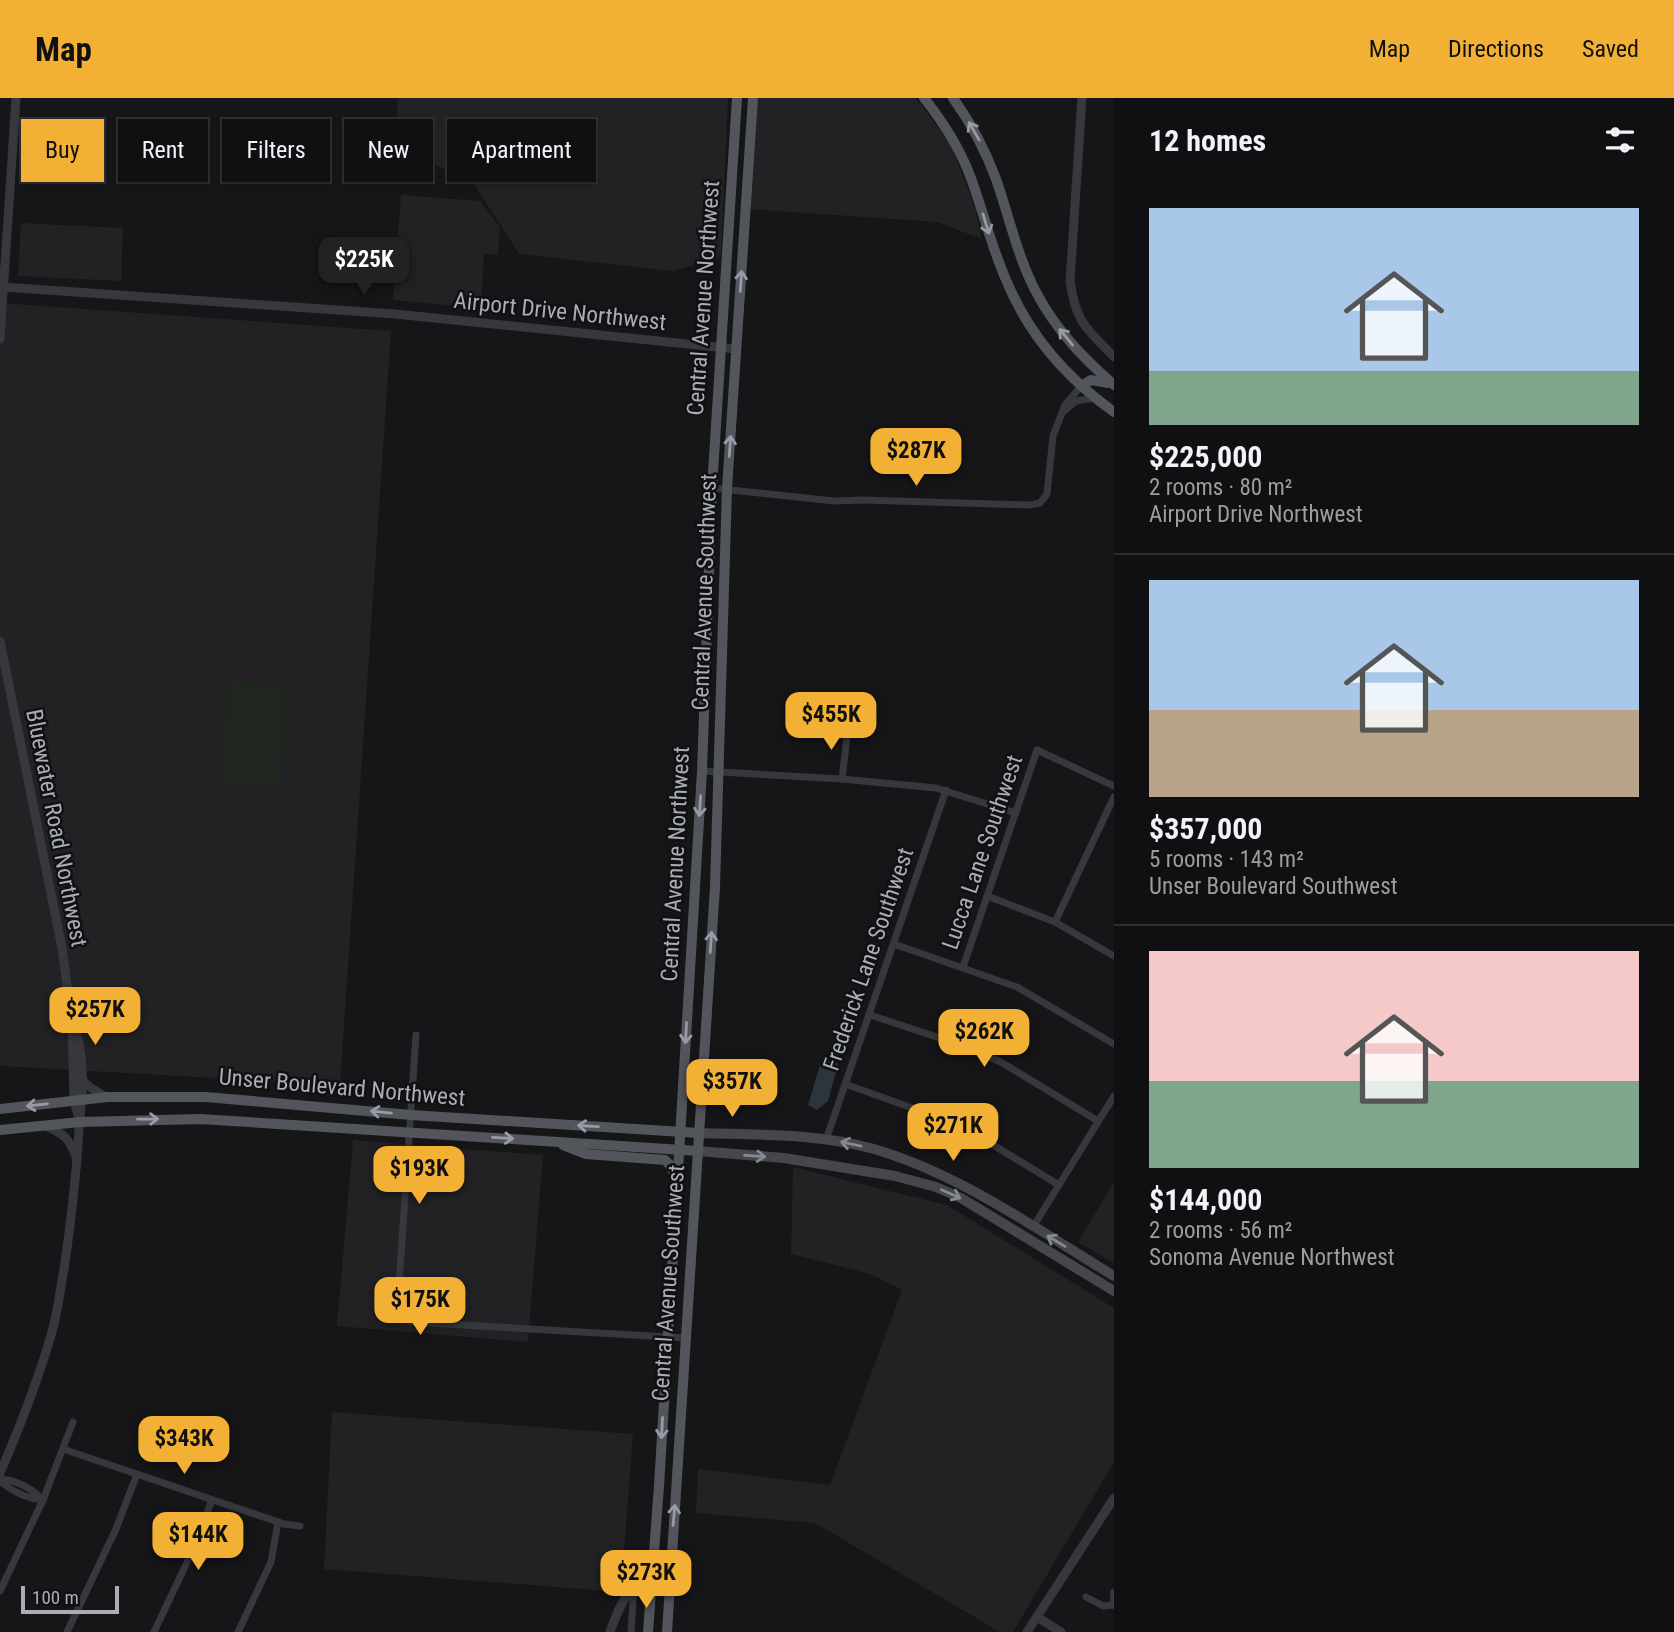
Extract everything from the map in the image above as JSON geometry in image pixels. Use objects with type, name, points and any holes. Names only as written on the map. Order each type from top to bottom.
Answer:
[{"type":"main road","name":"Central Avenue Northwest","points":[[648,1632],[702,771],[712,488],[737,98]]},
{"type":"main road","name":"Central Avenue Southwest","points":[[667,1632],[720,772],[727,488],[753,98]]},
{"type":"main road","points":[[924,98],[951,136],[967,168],[998,261],[1018,306],[1053,357],[1081,386],[1114,412]]},
{"type":"main road","points":[[953,98],[976,132],[987,156],[1016,243],[1036,292],[1068,340],[1114,386]]},
{"type":"main road","points":[[1081,386],[1091,380],[1104,381],[1114,386]]},
{"type":"main road","points":[[717,411],[732,413]]},
{"type":"main road","name":"Unser Boulevard Northwest","points":[[0,1109],[107,1097],[206,1097],[411,1115],[699,1133]]},
{"type":"main road","name":"Unser Boulevard Northwest","points":[[0,1130],[80,1122],[200,1119],[698,1151]]},
{"type":"main road","points":[[699,1133],[826,1140],[873,1149],[926,1167],[969,1189],[1114,1276]]},
{"type":"main road","points":[[552,1141],[586,1154],[665,1160],[677,1179]]},
{"type":"main road","points":[[698,1151],[813,1162],[895,1176],[936,1187],[961,1198],[1114,1291]]},
{"type":"street","points":[[0,340],[16,98]]},
{"type":"street","points":[[1082,98],[1070,281],[1074,307],[1083,325],[1114,357]]},
{"type":"street","name":"Airport Drive Northwest","points":[[3,288],[395,314],[736,349]]},
{"type":"street","points":[[712,488],[849,502],[863,499],[1030,505],[1040,502],[1047,494],[1050,450],[1062,412],[1081,386]]},
{"type":"street","points":[[1062,412],[1076,401],[1095,398]]},
{"type":"street","name":"Bluewater Road Northwest","points":[[0,641],[61,948],[72,1023],[80,1122],[69,1234],[52,1330],[32,1394],[0,1473]]},
{"type":"street","points":[[842,779],[848,728]]},
{"type":"street","name":"Lucca Lane Southwest","points":[[963,967],[1037,750],[1114,786]]},
{"type":"street","points":[[702,771],[842,779],[946,790],[1016,813]]},
{"type":"street","name":"Frederick Lane Southwest","points":[[826,1140],[946,790]]},
{"type":"street","points":[[1055,922],[1114,797]]},
{"type":"street","points":[[987,897],[1055,922],[1114,956]]},
{"type":"street","points":[[894,944],[963,967],[1035,996],[1114,1044]]},
{"type":"street","points":[[870,1015],[985,1054],[1098,1121]]},
{"type":"street","name":"Bluewater Road Northwest","points":[[72,1023],[79,1039],[82,1080],[78,1101]]},
{"type":"street","points":[[416,1035],[398,1308],[404,1319],[410,1322],[685,1338]]},
{"type":"street","points":[[82,1080],[107,1097]]},
{"type":"street","points":[[845,1084],[960,1125],[1059,1185]]},
{"type":"street","points":[[1033,1227],[1114,1096]]},
{"type":"street","points":[[45,1125],[71,1142],[77,1162]]},
{"type":"street","points":[[0,1591],[43,1500],[73,1422]]},
{"type":"street","points":[[63,1449],[278,1522],[300,1526]]},
{"type":"street","points":[[68,1632],[116,1529],[137,1474]]},
{"type":"street","points":[[0,1480],[33,1500],[43,1500]]},
{"type":"street","points":[[1027,1632],[1114,1498]]},
{"type":"street","points":[[154,1632],[190,1556],[212,1500]]},
{"type":"street","points":[[238,1632],[271,1562],[278,1522]]},
{"type":"street","points":[[610,1632],[634,1586],[651,1573],[670,1571]]},
{"type":"street","points":[[631,1632],[634,1586]]},
{"type":"street","points":[[1086,1597],[1103,1606],[1113,1606],[1114,1592]]},
{"type":"street","points":[[1037,1617],[1062,1632]]},
{"type":"shaded area","points":[[398,98],[728,98],[721,257],[672,271],[519,254],[473,182],[596,182],[596,119],[447,119],[447,170],[433,164],[433,119],[396,119]]},
{"type":"shaded area","points":[[757,98],[916,98],[951,145],[975,208],[982,239],[937,222],[749,209]]},
{"type":"shaded area","points":[[401,195],[480,201],[500,227],[498,255],[484,254],[481,308],[393,300]]},
{"type":"shaded area","points":[[21,223],[123,228],[121,281],[18,276]]},
{"type":"shaded area","points":[[0,303],[391,331],[340,1085],[0,1066]]},
{"type":"shaded area","points":[[227,680],[287,684],[281,788],[221,784]]},
{"type":"shaded area","points":[[833,1058],[838,1065],[828,1101],[817,1110],[808,1105],[820,1065]]},
{"type":"shaded area","points":[[353,1140],[543,1155],[528,1342],[337,1326]]},
{"type":"shaded area","points":[[793,1167],[947,1205],[1114,1308],[1114,1462],[1013,1632],[1000,1632],[815,1523],[696,1513],[698,1469],[830,1485],[902,1290],[870,1274],[791,1254]]},
{"type":"shaded area","points":[[1114,1182],[1114,1263],[1078,1242]]},
{"type":"shaded area","points":[[332,1412],[633,1434],[621,1592],[324,1569]]}]
